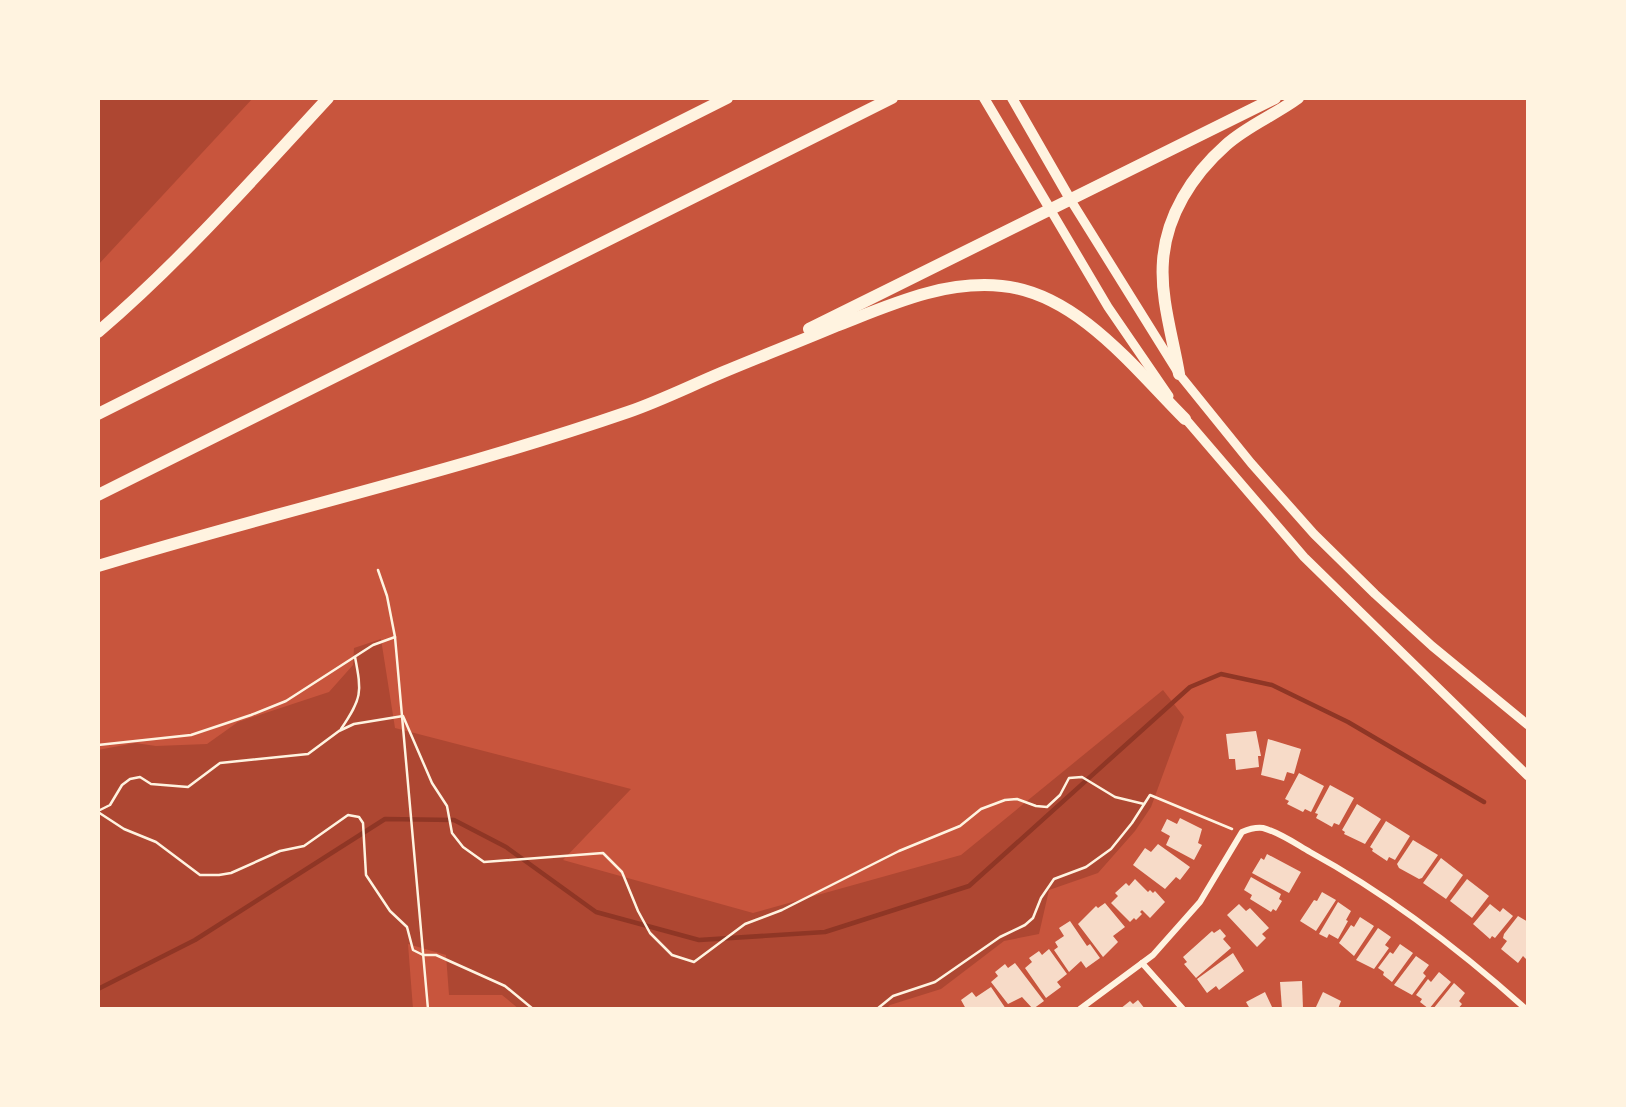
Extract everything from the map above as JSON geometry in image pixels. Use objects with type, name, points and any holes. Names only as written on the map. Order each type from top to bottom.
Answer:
[{"type":"highway","points":[[98,332],[218,217],[328,98]]},
{"type":"highway","points":[[98,414],[727,98]]},
{"type":"highway","points":[[98,495],[892,98]]},
{"type":"highway","points":[[724,372],[1275,98]]},
{"type":"highway","points":[[1180,374],[1166,301],[1163,262],[1177,207],[1200,173],[1226,145],[1298,98]]},
{"type":"highway","points":[[98,566],[489,458],[632,411],[926,292],[965,284],[1004,286],[1037,295],[1095,328],[1185,419]]},
{"type":"main road","points":[[984,98],[1108,307],[1185,419],[1304,557],[1528,776]]},
{"type":"main road","points":[[1014,102],[1070,200],[1180,374],[1251,463],[1314,534],[1375,594],[1432,646],[1528,725]]},
{"type":"street","points":[[1080,1009],[1153,955],[1200,902],[1242,832],[1259,827],[1270,830],[1331,863],[1411,915],[1477,965],[1526,1009]]},
{"type":"street","points":[[1142,963],[1183,1009]]},
{"type":"path","points":[[378,570],[389,604],[395,637],[428,1009]]},
{"type":"path","points":[[98,746],[191,735],[251,715],[286,701],[373,645],[395,637]]},
{"type":"path","points":[[339,731],[351,715],[361,691],[355,657]]},
{"type":"path","points":[[402,716],[354,724],[339,731],[308,754],[220,763],[188,787],[151,783],[140,777],[130,779],[122,785],[110,805],[98,811],[124,829],[156,842],[200,875],[231,873],[280,851],[304,846],[348,815],[359,817],[363,823],[366,875],[390,911],[407,927],[413,950],[423,955],[436,955],[505,986],[533,1009]]},
{"type":"path","points":[[402,716],[432,783],[447,806],[452,833],[463,847],[484,862],[603,853],[622,872],[650,933],[672,954],[694,962],[745,924],[782,910],[899,851],[960,826],[981,809],[1005,800],[1017,799],[1047,807],[1060,795],[1069,778],[1082,777],[1115,797],[1144,804]]},
{"type":"path","points":[[877,1009],[893,996],[935,982],[1000,937],[1025,925],[1033,918],[1041,898],[1054,879],[1086,867],[1111,849],[1150,795],[1221,826],[1242,832]]},
{"type":"shaded area","points":[[98,98],[253,98],[98,265]]},
{"type":"shaded area","points":[[381,639],[395,728],[631,789],[563,860],[753,913],[961,855],[1163,690],[1184,717],[1151,807],[1135,831],[1098,873],[1049,890],[1039,934],[1004,941],[941,989],[890,1005],[886,1009],[519,1009],[502,995],[449,995],[446,955],[408,944],[413,1009],[98,1009],[98,750],[135,743],[156,746],[207,744],[238,722],[329,692],[353,665],[354,648]]},
{"type":"building","points":[[1256,731],[1261,756],[1258,756],[1259,767],[1236,770],[1235,759],[1229,759],[1226,734]]},
{"type":"building","points":[[1268,739],[1301,749],[1294,774],[1287,772],[1284,781],[1261,775]]},
{"type":"building","points":[[1299,773],[1324,786],[1311,812],[1305,809],[1303,812],[1287,804],[1289,801],[1285,799]]},
{"type":"building","points":[[1330,785],[1354,798],[1339,825],[1334,823],[1332,827],[1316,818],[1318,814],[1315,813]]},
{"type":"building","points":[[1357,804],[1381,819],[1365,844],[1344,834],[1342,830]]},
{"type":"building","points":[[1180,818],[1202,829],[1198,843],[1202,845],[1194,860],[1166,845],[1170,836],[1161,831],[1167,819],[1177,824]]},
{"type":"building","points":[[1386,821],[1410,836],[1395,860],[1389,857],[1387,861],[1370,847]]},
{"type":"building","points":[[1413,840],[1438,855],[1419,879],[1399,868],[1397,864]]},
{"type":"building","points":[[1158,844],[1190,867],[1180,880],[1176,877],[1165,889],[1133,865],[1145,848],[1151,852]]},
{"type":"building","points":[[1267,854],[1301,872],[1289,893],[1252,873],[1261,858],[1264,860]]},
{"type":"building","points":[[1441,858],[1463,875],[1446,899],[1423,883]]},
{"type":"building","points":[[1251,877],[1281,894],[1279,899],[1282,901],[1276,911],[1273,909],[1271,912],[1250,899],[1252,895],[1244,890]]},
{"type":"building","points":[[1135,879],[1148,892],[1155,891],[1165,902],[1150,918],[1142,910],[1136,920],[1134,918],[1130,922],[1111,903],[1118,896],[1115,893],[1126,883],[1129,886]]},
{"type":"building","points":[[1467,879],[1489,896],[1472,918],[1450,901]]},
{"type":"building","points":[[1322,892],[1336,900],[1316,931],[1300,921]]},
{"type":"building","points":[[1338,902],[1351,911],[1346,920],[1348,921],[1338,939],[1329,934],[1327,938],[1319,934]]},
{"type":"building","points":[[1105,903],[1125,927],[1113,936],[1118,942],[1103,957],[1078,924],[1096,906],[1098,908]]},
{"type":"building","points":[[1239,904],[1246,911],[1250,908],[1269,928],[1262,934],[1266,938],[1257,947],[1227,915]]},
{"type":"building","points":[[1490,904],[1500,912],[1503,908],[1513,916],[1495,938],[1492,936],[1490,939],[1473,924]]},
{"type":"building","points":[[1518,916],[1528,922],[1528,956],[1526,959],[1523,956],[1518,963],[1501,949],[1507,941],[1503,938],[1504,934]]},
{"type":"building","points":[[1360,917],[1374,926],[1354,956],[1339,943]]},
{"type":"building","points":[[1070,921],[1087,946],[1090,944],[1100,958],[1086,968],[1081,961],[1069,972],[1054,950],[1058,947],[1055,942],[1064,936],[1059,928]]},
{"type":"building","points":[[1378,928],[1391,937],[1385,945],[1389,948],[1374,969],[1356,960]]},
{"type":"building","points":[[1220,929],[1226,936],[1223,939],[1231,948],[1196,978],[1184,964],[1187,962],[1183,957],[1212,931],[1214,933]]},
{"type":"building","points":[[1400,944],[1413,953],[1392,982],[1378,968]]},
{"type":"building","points":[[1049,949],[1067,974],[1057,982],[1061,987],[1046,998],[1025,968],[1032,962],[1029,958],[1039,951],[1042,955]]},
{"type":"building","points":[[1233,953],[1244,971],[1219,990],[1216,986],[1207,993],[1197,979]]},
{"type":"building","points":[[1416,956],[1429,965],[1423,973],[1426,976],[1412,995],[1394,985]]},
{"type":"building","points":[[1015,963],[1044,1001],[1033,1009],[1022,997],[1008,1004],[991,982],[998,976],[995,972],[1005,964],[1008,968]]},
{"type":"building","points":[[1439,972],[1451,982],[1429,1009],[1416,995],[1428,979],[1431,982]]},
{"type":"building","points":[[1302,981],[1303,1009],[1282,1009],[1280,982]]},
{"type":"building","points":[[1454,983],[1465,993],[1459,1001],[1462,1004],[1458,1009],[1433,1009]]},
{"type":"building","points":[[991,987],[1006,1009],[966,1009],[961,1000],[972,992],[976,997]]},
{"type":"building","points":[[1265,992],[1273,1009],[1250,1009],[1246,1002]]},
{"type":"building","points":[[1323,992],[1341,1001],[1338,1009],[1315,1009]]},
{"type":"building","points":[[1138,1000],[1145,1009],[1120,1009],[1130,1001],[1133,1004]]},
{"type":"waterway","points":[[98,989],[195,940],[385,819],[454,820],[506,847],[596,912],[699,940],[825,932],[969,886],[1190,687],[1221,674],[1272,685],[1348,722],[1484,802]]}]
